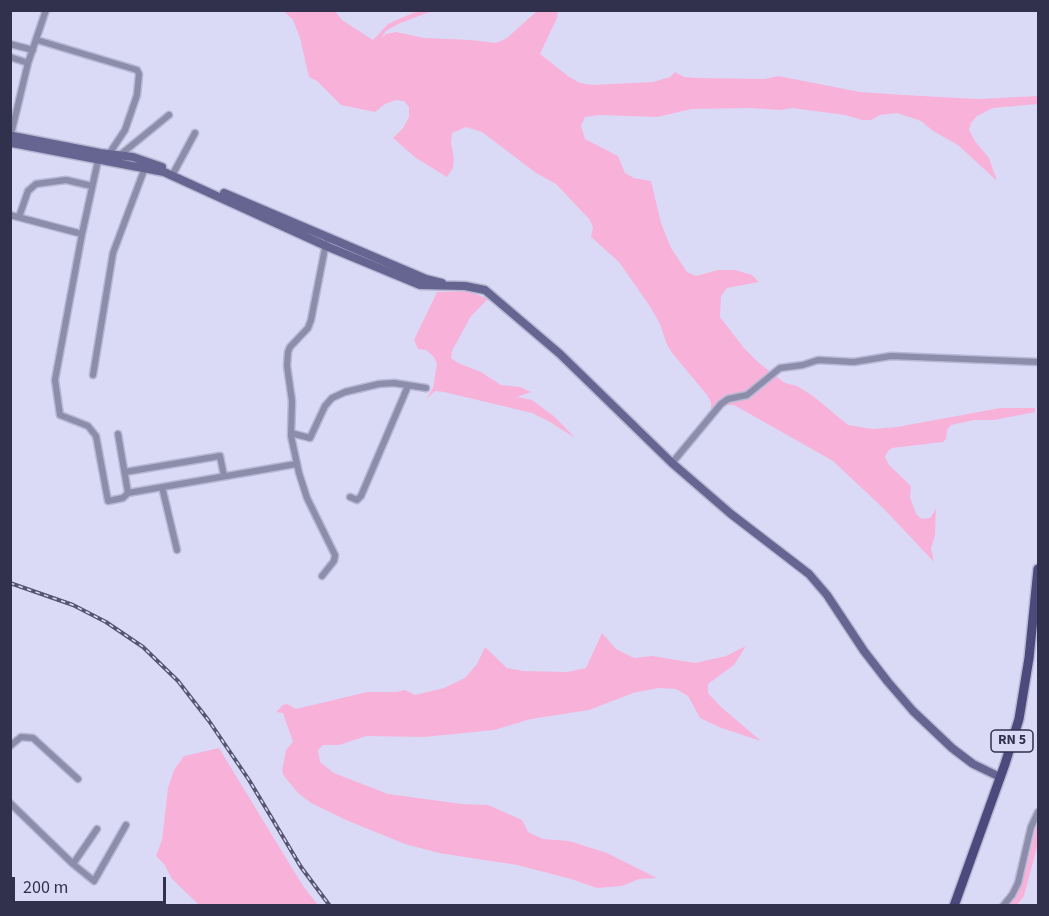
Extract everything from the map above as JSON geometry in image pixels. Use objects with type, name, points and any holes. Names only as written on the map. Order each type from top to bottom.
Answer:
[{"type":"main road","name":"RN 5","points":[[954,906],[1019,719],[1024,695],[1038,569]]},
{"type":"street","points":[[46,10],[28,63],[12,138],[174,171],[328,235],[426,279],[448,285],[485,290],[495,296],[560,354],[672,464],[809,574],[827,595],[876,666],[913,711],[973,764],[1000,777]]},
{"type":"street","points":[[37,40],[137,70],[139,74],[137,95],[124,130],[102,156],[92,186],[55,380],[60,415],[81,423],[94,432],[98,441],[108,501],[123,498],[128,493],[296,464]]},
{"type":"street","points":[[10,44],[33,50]]},
{"type":"street","points":[[10,57],[28,63]]},
{"type":"street","points":[[120,155],[169,115]]},
{"type":"street","points":[[174,171],[195,133]]},
{"type":"street","points":[[102,156],[120,155],[146,164],[326,246],[420,285],[448,285]]},
{"type":"street","points":[[93,375],[113,253],[146,164]]},
{"type":"street","points":[[19,218],[28,191],[36,184],[66,180],[92,186]]},
{"type":"street","points":[[10,215],[82,234]]},
{"type":"street","points":[[322,576],[334,561],[335,555],[307,498],[296,464],[291,433],[292,411],[287,366],[290,347],[308,328],[311,320],[328,235]]},
{"type":"street","points":[[336,250],[339,240]]},
{"type":"street","points":[[672,464],[721,404],[728,399],[747,395],[780,368],[803,365],[818,360],[854,362],[891,356],[1038,362]]},
{"type":"street","points":[[291,433],[310,438],[329,401],[345,392],[379,384],[426,388]]},
{"type":"street","points":[[350,497],[357,500],[361,496],[408,386]]},
{"type":"street","points":[[118,434],[128,493]]},
{"type":"street","points":[[125,471],[220,456],[224,477]]},
{"type":"street","points":[[162,487],[177,550]]},
{"type":"street","points":[[10,746],[21,737],[33,738],[78,779]]},
{"type":"street","points":[[10,803],[92,881],[126,825]]},
{"type":"street","points":[[1003,906],[1018,883],[1031,826],[1038,812]]},
{"type":"street","points":[[73,864],[97,829]]},
{"type":"shaded area","points":[[286,10],[335,11],[342,20],[373,40],[388,24],[418,11],[432,11],[398,24],[386,31],[381,39],[386,34],[396,32],[424,38],[496,43],[507,38],[537,11],[558,11],[540,54],[568,76],[580,83],[592,85],[653,82],[670,77],[675,72],[684,77],[700,78],[765,79],[778,76],[860,92],[904,95],[978,99],[1038,96],[1038,104],[993,108],[977,116],[971,123],[969,130],[989,158],[997,181],[958,145],[933,131],[921,121],[897,113],[862,120],[845,115],[792,108],[780,110],[692,109],[657,117],[599,115],[585,117],[581,126],[585,139],[618,156],[625,173],[634,178],[651,181],[661,223],[671,248],[687,272],[696,276],[718,270],[735,270],[752,275],[759,282],[727,288],[721,296],[720,317],[759,363],[785,383],[797,386],[813,396],[848,425],[872,429],[897,427],[1000,408],[1035,408],[1035,412],[951,425],[943,442],[892,448],[888,451],[885,457],[889,465],[911,486],[910,497],[916,514],[922,519],[930,518],[936,509],[935,535],[931,549],[934,562],[884,509],[833,461],[734,405],[725,405],[711,410],[711,402],[707,395],[667,345],[660,324],[651,308],[619,262],[591,237],[593,228],[590,220],[556,184],[536,173],[482,132],[466,127],[452,133],[453,168],[447,177],[416,158],[393,138],[403,128],[409,117],[409,107],[404,101],[396,100],[385,104],[375,112],[341,105],[317,81],[309,77],[300,38]]},
{"type":"shaded area","points":[[469,291],[488,299],[471,316],[452,351],[451,358],[481,372],[501,385],[520,387],[531,392],[517,397],[532,400],[555,417],[575,438],[532,413],[444,392],[435,391],[426,399],[433,388],[437,364],[434,357],[426,350],[418,349],[414,340],[437,292]]},
{"type":"shaded area","points":[[602,633],[616,649],[634,658],[652,656],[695,663],[726,656],[746,646],[734,665],[708,684],[708,693],[761,741],[700,718],[688,696],[676,689],[658,688],[633,693],[589,710],[531,719],[494,730],[424,737],[366,736],[339,745],[323,745],[318,750],[320,762],[334,773],[388,794],[462,804],[488,805],[522,820],[528,832],[543,839],[569,841],[607,853],[657,878],[639,879],[622,886],[597,888],[517,865],[439,853],[405,844],[311,803],[298,793],[284,776],[282,771],[286,750],[293,742],[283,713],[276,712],[283,705],[287,704],[296,709],[367,692],[405,690],[415,695],[444,688],[465,678],[477,664],[485,647],[507,668],[523,671],[567,672],[586,668]]},
{"type":"shaded area","points":[[219,748],[303,886],[318,905],[199,905],[172,879],[164,864],[156,856],[162,840],[168,788],[174,770],[184,756]]},
{"type":"shaded area","points":[[1038,819],[1038,843],[1024,896],[1017,905],[1009,906],[1023,879]]},
{"type":"railway","points":[[10,583],[73,605],[106,622],[143,647],[178,681],[209,721],[249,780],[301,867],[330,906]]}]
